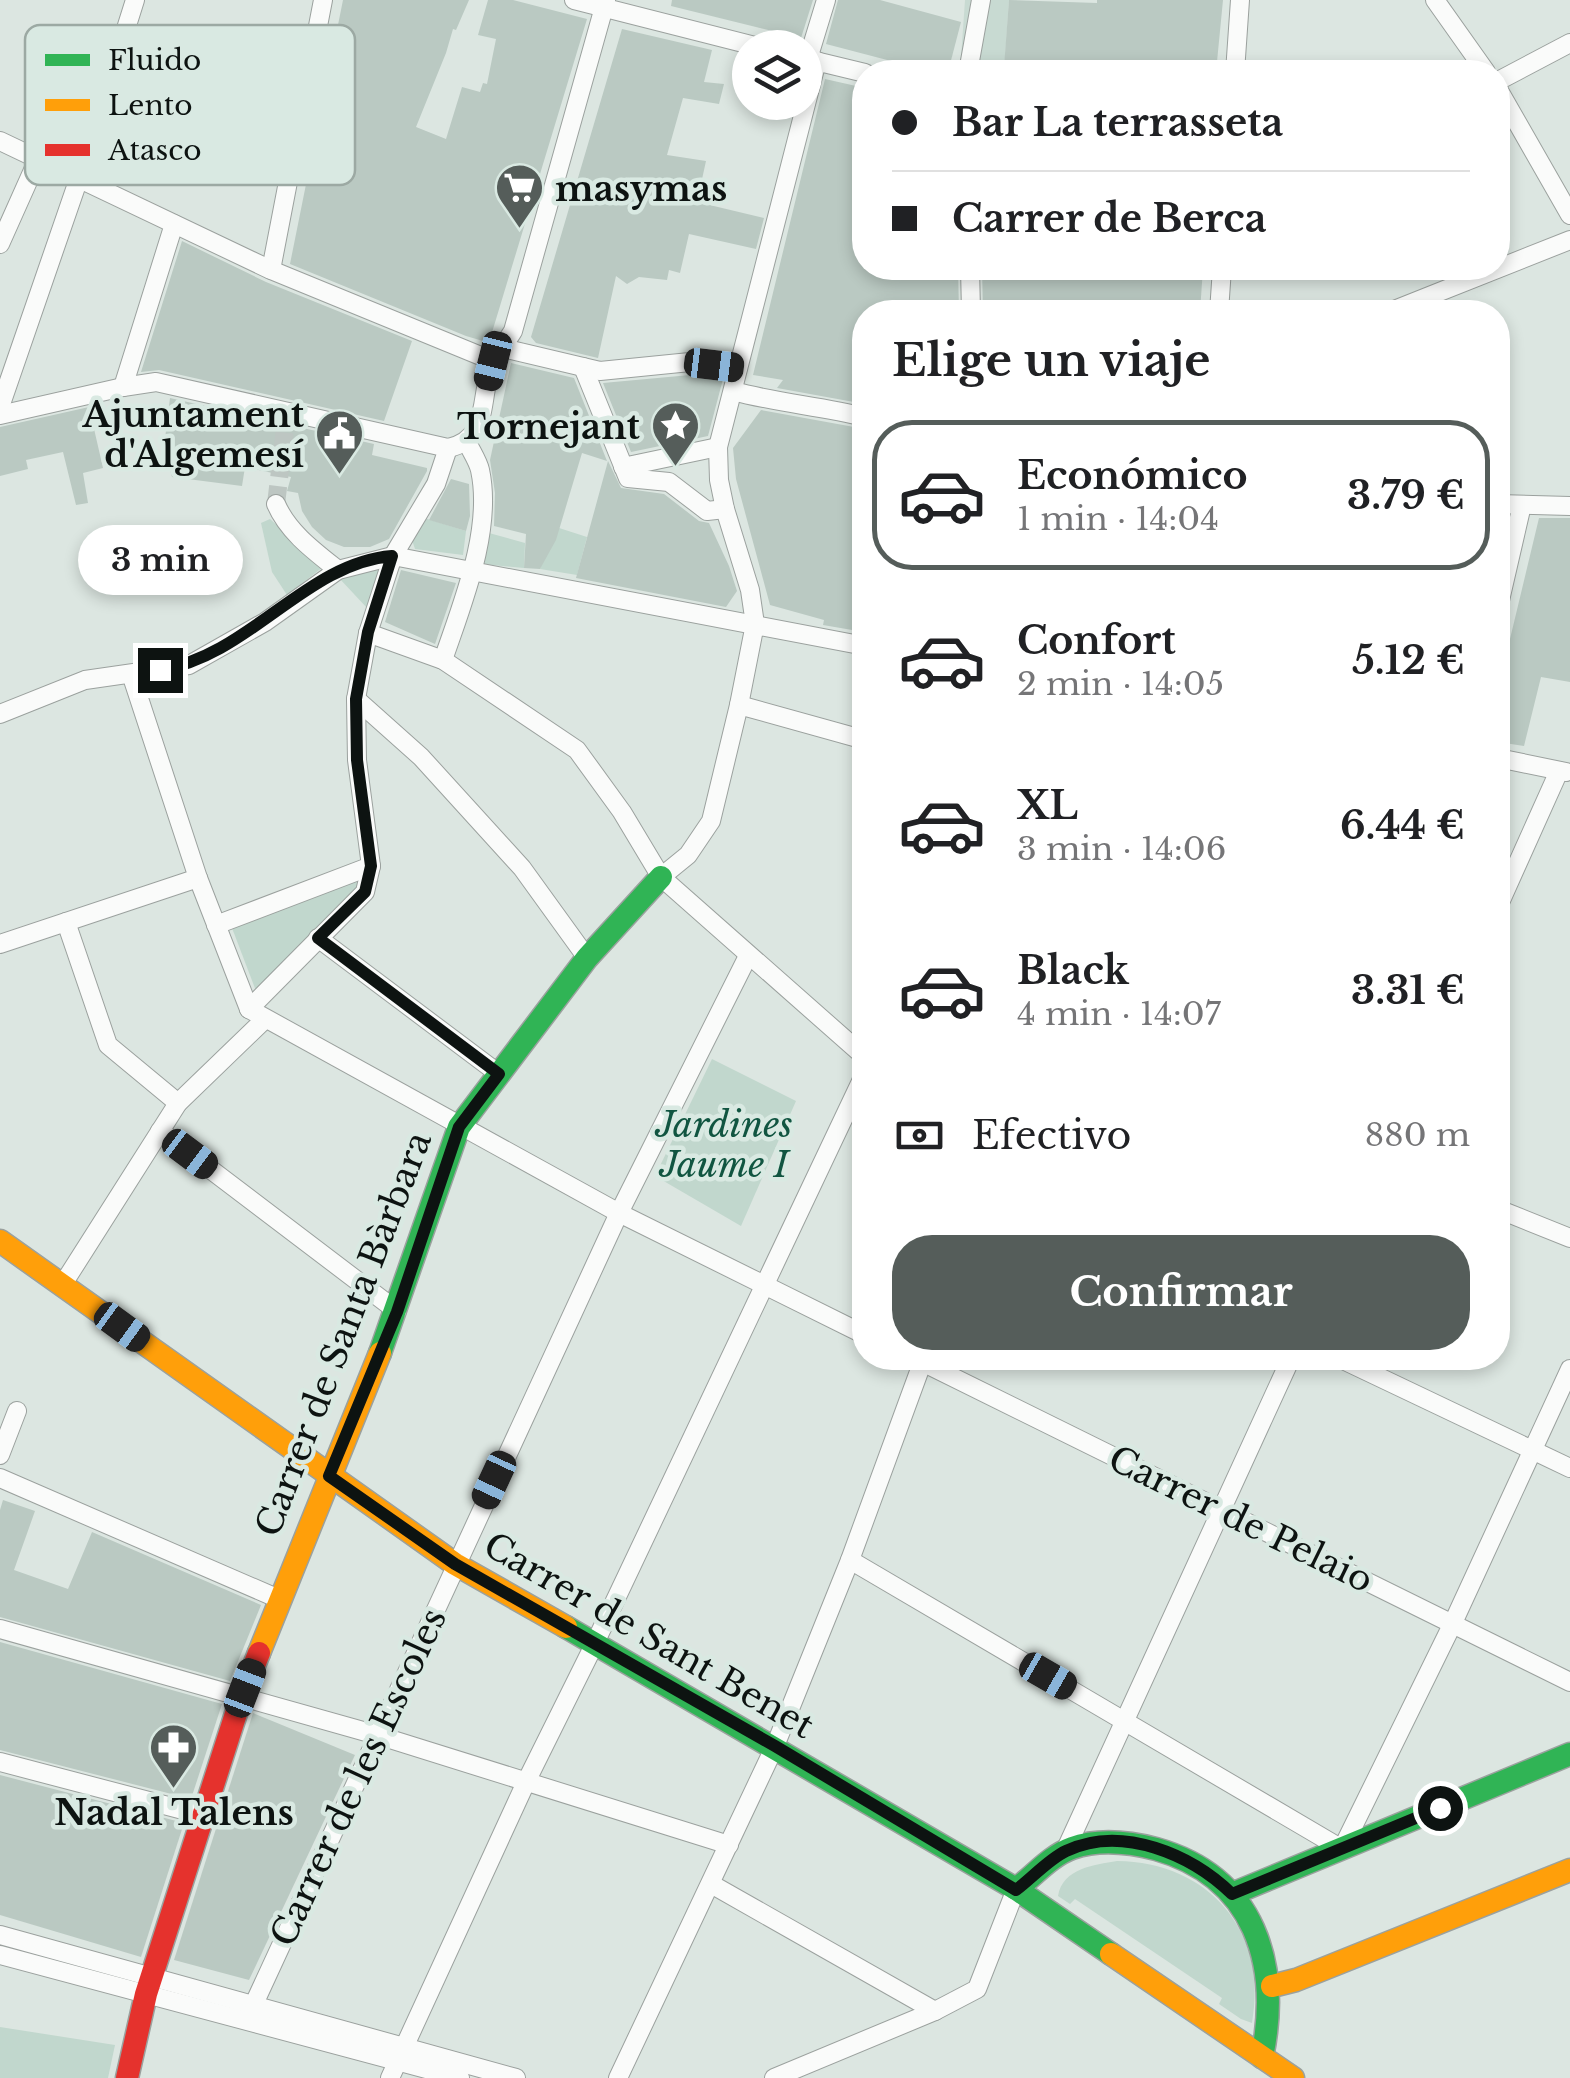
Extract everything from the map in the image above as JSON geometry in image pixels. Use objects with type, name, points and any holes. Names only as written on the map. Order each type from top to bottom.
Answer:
[{"type":"street","points":[[127,25],[135,0]]},
{"type":"street","points":[[317,25],[322,0]]},
{"type":"street","points":[[574,0],[605,4],[732,39]]},
{"type":"street","points":[[818,30],[826,0]]},
{"type":"street","points":[[970,60],[981,0]]},
{"type":"street","points":[[1235,60],[1240,0]]},
{"type":"street","points":[[1435,0],[1478,60]]},
{"type":"street","points":[[63,1284],[178,1103],[257,1015],[318,938],[365,892],[371,866],[357,760],[356,699],[368,632],[392,556],[436,484],[446,456],[467,442],[478,426],[498,354],[513,331],[605,4]]},
{"type":"street","points":[[1510,76],[1570,43]]},
{"type":"street","points":[[822,62],[852,70]]},
{"type":"street","points":[[1510,111],[1570,215]]},
{"type":"street","points":[[762,626],[725,509],[718,447],[796,120]]},
{"type":"street","points":[[0,141],[25,153]]},
{"type":"street","points":[[0,244],[26,185]]},
{"type":"street","points":[[0,407],[76,185]]},
{"type":"street","points":[[93,185],[271,270],[498,354],[600,371],[690,362],[738,368]]},
{"type":"street","points":[[271,270],[287,185]]},
{"type":"street","points":[[123,386],[174,224]]},
{"type":"street","points":[[1510,264],[1570,240]]},
{"type":"street","points":[[1420,300],[1471,280]]},
{"type":"street","points":[[1446,300],[1449,289]]},
{"type":"street","points":[[583,368],[628,478],[669,482],[708,512],[725,509]]},
{"type":"street","points":[[0,415],[156,382],[446,456]]},
{"type":"street","points":[[733,391],[794,406],[852,414]]},
{"type":"street","points":[[443,660],[473,570],[483,504],[480,468],[467,442]]},
{"type":"street","points":[[624,468],[718,447]]},
{"type":"street","points":[[276,504],[283,519],[338,570]]},
{"type":"street","points":[[1510,504],[1570,506]]},
{"type":"street","points":[[1510,557],[1522,505]]},
{"type":"street","points":[[0,714],[86,680],[189,665],[265,622],[338,570],[392,556],[852,643]]},
{"type":"street","name":"Carrer de Santa Bàrbara","points":[[127,2078],[149,1985],[241,1698],[397,1312],[459,1127],[587,958],[661,877],[688,855],[711,820],[762,626]]},
{"type":"street","points":[[368,632],[443,660],[577,750],[622,812],[661,877],[852,1046]]},
{"type":"street","points":[[131,674],[198,878],[257,1015],[619,1213],[852,1329]]},
{"type":"street","points":[[356,699],[421,757],[522,868],[587,958]]},
{"type":"street","points":[[740,705],[852,736]]},
{"type":"street","points":[[1510,761],[1564,772],[1510,882]]},
{"type":"street","points":[[216,925],[371,866]]},
{"type":"street","points":[[0,944],[198,878]]},
{"type":"street","points":[[66,922],[108,1045],[178,1103]]},
{"type":"street","points":[[318,938],[499,1074]]},
{"type":"street","name":"Carrer de les Escoles","points":[[254,2004],[619,1213],[748,956]]},
{"type":"street","points":[[398,2062],[526,1780],[596,1643],[852,1102]]},
{"type":"street","points":[[160,1131],[397,1312]]},
{"type":"street","points":[[1510,1214],[1570,1238]]},
{"type":"street","name":"Carrer de Sant Benet","points":[[0,1241],[455,1564],[775,1746],[1016,1890],[1292,2078]]},
{"type":"street","points":[[1342,1849],[1452,1625],[1570,1369]]},
{"type":"street","points":[[618,2078],[775,1746],[850,1560],[915,1370]]},
{"type":"street","name":"Carrer de Pelaio","points":[[941,1370],[1570,1682]]},
{"type":"street","points":[[774,2078],[935,2011],[977,1989],[1016,1890],[1064,1851],[1285,1370]]},
{"type":"street","points":[[1366,1370],[1570,1468]]},
{"type":"street","points":[[0,1455],[17,1411]]},
{"type":"street","points":[[0,1478],[279,1599]]},
{"type":"street","points":[[850,1560],[1342,1849]]},
{"type":"street","points":[[0,1629],[377,1734],[729,1844]]},
{"type":"street","points":[[1232,1894],[1570,1754]]},
{"type":"street","points":[[0,1762],[206,1816]]},
{"type":"street","points":[[1064,1851],[1113,1843],[1162,1850],[1207,1872],[1232,1894],[1260,1937],[1272,1986],[1272,2010],[1262,2057]]},
{"type":"street","points":[[1272,1986],[1296,1980],[1570,1870]]},
{"type":"street","points":[[711,1884],[935,2011]]},
{"type":"street","points":[[0,1935],[149,1985],[460,2078]]},
{"type":"street","points":[[0,1955],[254,2004],[398,2062],[516,2078]]},
{"type":"shaded area","points":[[965,0],[1009,0],[1005,60],[961,60]]},
{"type":"green space","points":[[421,517],[466,531],[463,555],[415,549],[412,540]]},
{"type":"green space","points":[[270,519],[323,567],[287,595],[272,572],[261,523]]},
{"type":"green space","points":[[556,527],[587,537],[577,575],[540,569]]},
{"type":"green space","points":[[489,533],[525,543],[524,568],[482,564]]},
{"type":"green space","points":[[379,565],[382,570],[368,609],[339,578]]},
{"type":"green space","points":[[361,874],[359,889],[256,991],[232,928]]},
{"type":"green space","name":"Jardines Jaume I","points":[[712,1059],[796,1101],[741,1226],[655,1176]]},
{"type":"green space","points":[[1117,1861],[1179,1874],[1205,1889],[1225,1908],[1241,1932],[1251,1959],[1255,1990],[1252,2023],[1219,2004],[1222,1998],[1075,1899],[1070,1904],[1058,1896],[1073,1874]]},
{"type":"green space","points":[[0,2027],[115,2045],[108,2078],[0,2078]]},
{"type":"building","points":[[343,0],[469,0],[456,30],[453,29],[416,127],[446,139],[462,87],[480,92],[483,83],[487,84],[496,39],[478,35],[488,0],[513,0],[587,19],[490,339],[466,336],[290,264],[306,185],[355,185],[355,25],[338,25]]},
{"type":"building","points":[[672,0],[813,0],[804,30],[768,30],[671,6]]},
{"type":"building","points":[[838,0],[880,0],[961,22],[951,60],[887,60],[826,44]]},
{"type":"building","points":[[1009,0],[1223,0],[1217,60],[1005,60]]},
{"type":"building","points":[[622,29],[712,50],[704,82],[724,84],[719,104],[683,98],[667,155],[706,161],[697,202],[764,218],[756,249],[689,234],[680,273],[669,270],[667,280],[639,277],[627,284],[616,276],[598,358],[536,343],[531,337]]},
{"type":"building","points":[[825,79],[852,85],[852,280],[958,280],[959,300],[852,300],[852,402],[777,388],[783,380],[753,375],[815,120],[822,120]]},
{"type":"building","points":[[182,241],[266,282],[412,341],[384,421],[159,370],[141,372]]},
{"type":"building","points":[[982,280],[1202,280],[1201,300],[983,300]]},
{"type":"building","points":[[511,363],[574,378],[607,461],[582,453],[556,540],[540,569],[524,568],[526,534],[494,526],[490,460]]},
{"type":"building","points":[[690,375],[723,379],[708,436],[631,452],[603,383]]},
{"type":"building","points":[[170,398],[374,444],[372,455],[427,471],[389,539],[370,547],[344,547],[326,540],[312,527],[302,511],[298,493],[287,491],[291,477],[245,467],[242,486],[172,477],[164,447]]},
{"type":"building","points":[[89,407],[103,468],[83,473],[88,503],[76,505],[63,452],[26,460],[28,469],[0,476],[0,427]]},
{"type":"building","points":[[761,410],[852,427],[852,630],[823,625],[824,620],[770,605],[736,479],[733,448]]},
{"type":"building","points":[[608,461],[621,488],[664,494],[699,521],[709,523],[737,591],[726,607],[576,578]]},
{"type":"building","points":[[451,479],[469,484],[470,516],[466,531],[429,520]]},
{"type":"building","points":[[1539,518],[1570,518],[1570,682],[1541,677],[1524,746],[1510,744],[1510,639]]},
{"type":"building","points":[[401,570],[456,583],[435,644],[385,622]]},
{"type":"building","points":[[3,1500],[35,1511],[14,1570],[68,1589],[92,1532],[261,1605],[230,1681],[0,1617]]},
{"type":"building","points":[[0,1642],[222,1704],[191,1799],[0,1750]]},
{"type":"building","points":[[253,1713],[355,1755],[249,1980],[174,1960]]},
{"type":"building","points":[[0,1775],[184,1823],[141,1957],[0,1915]]},
{"type":"tunnel","points":[[276,504],[286,421],[298,415]]},
{"type":"traffic: fast","points":[[380,1353],[459,1127],[587,958],[661,877]]},
{"type":"traffic: fast","points":[[566,1627],[1016,1889],[1111,1954]]},
{"type":"traffic: fast","points":[[1232,1894],[1570,1754]]},
{"type":"traffic: fast","points":[[1016,1889],[1064,1852],[1103,1843],[1156,1849],[1190,1862],[1217,1880],[1238,1903],[1263,1958],[1267,2023],[1262,2057]]},
{"type":"traffic: slow","points":[[0,1241],[455,1564],[566,1627]]},
{"type":"traffic: slow","points":[[259,1653],[380,1353]]},
{"type":"traffic: slow","points":[[1272,1986],[1296,1980],[1570,1870]]},
{"type":"traffic: slow","points":[[1111,1954],[1293,2078]]},
{"type":"traffic: jam","points":[[127,2078],[146,1994],[259,1653]]},
{"type":"place","name":"masymas","points":[[520,230]]},
{"type":"place","name":"Tornejant","points":[[675,468]]},
{"type":"place","name":"Ajuntament d'Algemesí","points":[[339,476]]},
{"type":"place","name":"Nadal Talens","points":[[174,1790]]},
{"type":"route","points":[[160,670],[189,665],[265,622],[338,570],[392,556],[368,632],[356,699],[357,760],[371,866],[365,892],[318,938],[499,1074],[459,1127],[397,1312],[329,1476],[455,1564],[775,1746],[1016,1890],[1064,1851],[1113,1843],[1146,1846],[1178,1856],[1207,1872],[1232,1894],[1440,1808]]}]
